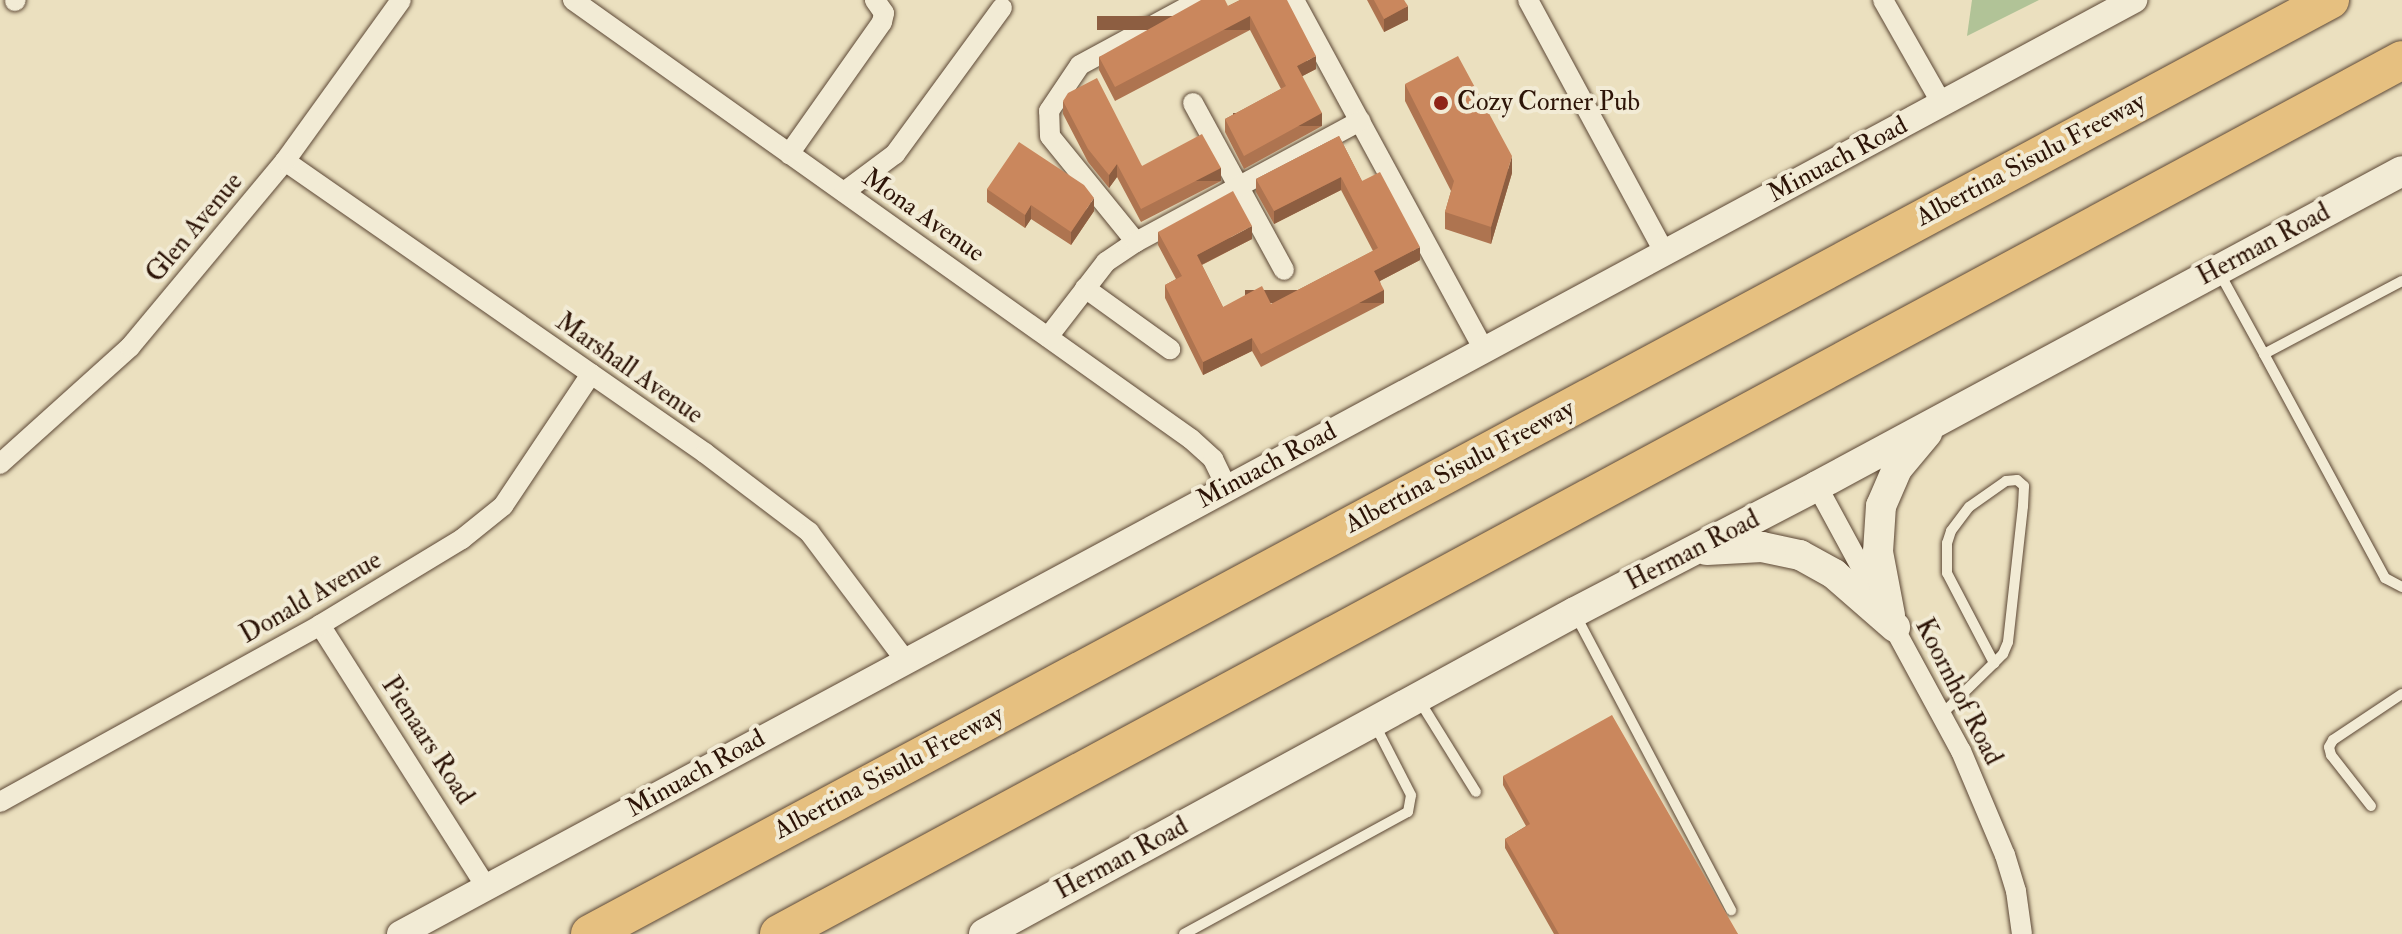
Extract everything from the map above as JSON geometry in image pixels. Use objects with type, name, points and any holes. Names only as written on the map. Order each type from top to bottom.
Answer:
[{"type":"highway","name":"Albertina Sisulu Freeway","points":[[590,934],[2330,0]]},
{"type":"highway","points":[[779,934],[2402,60]]},
{"type":"main road","name":"Herman Road","points":[[984,934],[1575,612],[1694,552],[2402,171]]},
{"type":"main road","points":[[1893,621],[1878,552],[1876,527],[1881,506],[1897,469],[1939,420]]},
{"type":"main road","points":[[1694,552],[1762,547],[1800,555],[1834,574],[1893,621]]},
{"type":"street","name":"Glen Avenue","points":[[4,454],[130,347],[285,161],[401,0]]},
{"type":"street","name":"Mona Avenue","points":[[573,0],[1204,449],[1221,470],[1227,488]]},
{"type":"street","points":[[789,154],[882,22],[884,13],[875,0]]},
{"type":"street","points":[[1136,242],[1050,136],[1049,111],[1080,65],[1200,0]]},
{"type":"street","points":[[1294,0],[1484,350]]},
{"type":"street","points":[[1528,0],[1665,253]]},
{"type":"street","points":[[1883,0],[1942,104]]},
{"type":"street","name":"Minuach Road","points":[[400,934],[2134,0]]},
{"type":"street","points":[[844,192],[864,173],[895,154],[1002,8]]},
{"type":"street","points":[[1193,103],[1284,270]]},
{"type":"street","points":[[1048,337],[1106,262],[1136,242],[1360,121]]},
{"type":"street","name":"Marshall Avenue","points":[[285,161],[705,453],[809,532],[905,660]]},
{"type":"street","points":[[1085,288],[1170,349]]},
{"type":"street","name":"Donald Avenue","points":[[0,802],[320,625],[462,539],[503,506],[591,374]]},
{"type":"street","name":"Koornhof Road","points":[[1817,486],[1942,714],[2005,855],[2016,891],[2022,934]]},
{"type":"street","name":"Pienaars Road","points":[[320,625],[487,888]]},
{"type":"lane","points":[[2218,270],[2385,578],[2402,587]]},
{"type":"lane","points":[[2264,354],[2402,281]]},
{"type":"lane","points":[[1942,714],[1994,663],[2003,654],[2010,633],[2024,486],[2017,480],[2006,481],[1969,507],[1951,531],[1947,543],[1947,573],[1994,663]]},
{"type":"lane","points":[[1575,612],[1731,910]]},
{"type":"lane","points":[[2371,806],[2331,755],[2329,747],[2333,740],[2402,694]]},
{"type":"lane","points":[[1418,699],[1476,792]]},
{"type":"lane","points":[[1184,934],[1405,815],[1412,800],[1400,768],[1374,723]]},
{"type":"green space","points":[[1972,0],[2039,0],[1967,36]]},
{"type":"building","points":[[1201,0],[1225,0],[1228,6],[1240,0],[1287,0],[1316,56],[1297,66],[1322,113],[1244,156],[1225,119],[1286,86],[1250,16],[1115,87],[1099,57]]},
{"type":"building","points":[[1374,0],[1404,0],[1408,6],[1384,19]]},
{"type":"building","points":[[1458,56],[1512,156],[1491,227],[1445,212],[1454,181],[1405,84]]},
{"type":"building","points":[[1097,78],[1142,166],[1202,134],[1221,168],[1141,209],[1117,164],[1109,175],[1088,149],[1063,101],[1068,93]]},
{"type":"building","points":[[1339,136],[1362,181],[1380,172],[1420,247],[1374,271],[1384,290],[1261,354],[1252,338],[1203,362],[1165,285],[1182,276],[1158,232],[1233,191],[1252,226],[1197,255],[1223,307],[1262,286],[1271,304],[1378,248],[1341,177],[1274,211],[1256,179]]},
{"type":"building","points":[[1019,142],[1084,185],[1094,198],[1071,232],[1031,205],[1025,215],[987,189]]},
{"type":"building","points":[[1612,715],[1738,934],[1559,934],[1505,839],[1530,824],[1503,776]]},
{"type":"place","name":"Cozy Corner Pub","points":[[1441,103]]}]
